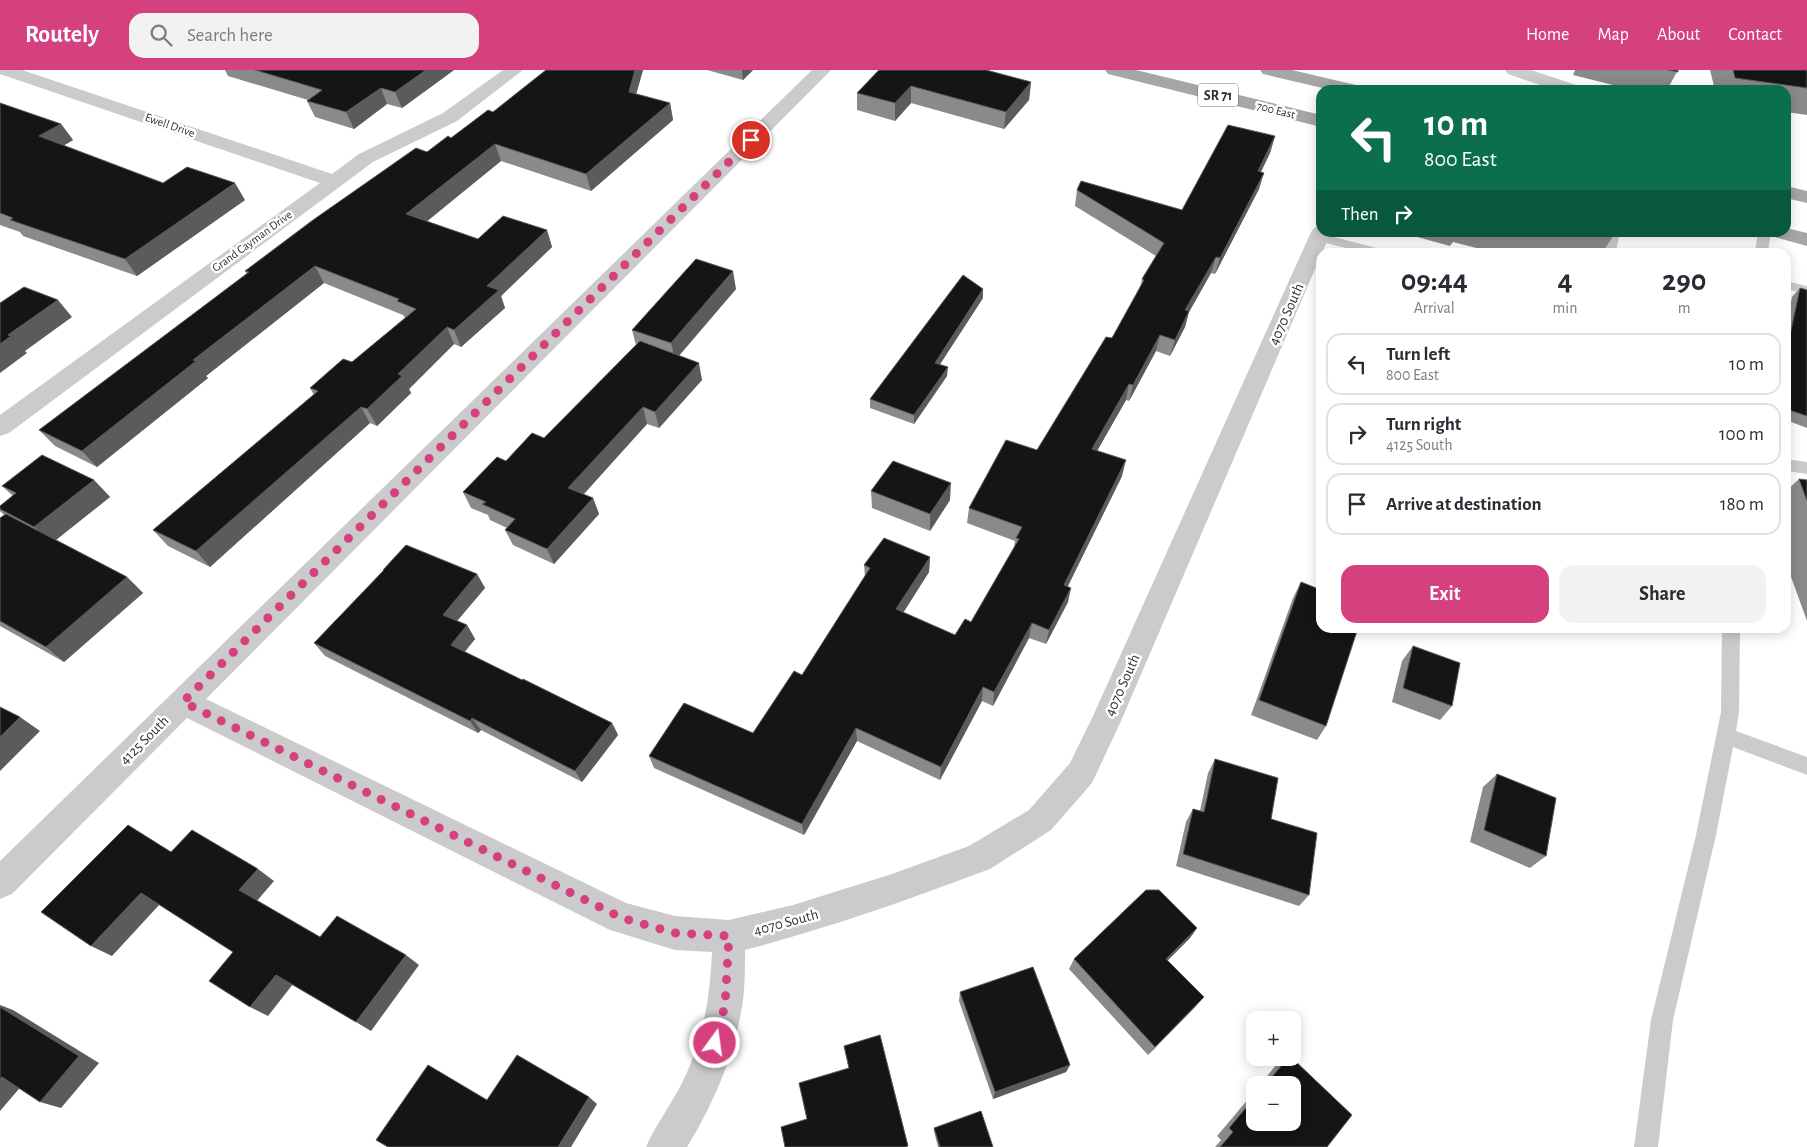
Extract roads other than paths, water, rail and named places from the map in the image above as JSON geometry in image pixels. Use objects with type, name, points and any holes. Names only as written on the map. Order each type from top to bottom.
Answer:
[{"type":"main road","name":"700 East","points":[[1114,70],[1316,120]]},
{"type":"main road","points":[[1269,70],[1333,85]]},
{"type":"main road","points":[[1791,193],[1807,197]]},
{"type":"main road","points":[[1791,236],[1807,240]]},
{"type":"street","name":"Ewell Drive","points":[[5,70],[334,180]]},
{"type":"street","name":"Grand Cayman Drive","points":[[0,427],[334,180],[366,158],[450,117],[514,70]]},
{"type":"street","name":"4125 South","points":[[0,883],[822,70]]},
{"type":"street","points":[[1514,70],[1558,85]]},
{"type":"street","name":"4070 South","points":[[183,702],[622,918],[675,933],[729,936],[793,921],[892,890],[979,858],[1040,820],[1081,774],[1319,237]]},
{"type":"street","points":[[666,1147],[710,1062],[725,1005],[729,936]]},
{"type":"lane","points":[[1326,237],[1361,248]]},
{"type":"lane","points":[[1791,287],[1807,290]]},
{"type":"lane","points":[[1791,466],[1807,468]]},
{"type":"lane","points":[[1646,1147],[1662,1020],[1706,835],[1730,712],[1731,633]]},
{"type":"lane","points":[[1725,735],[1807,766]]}]
